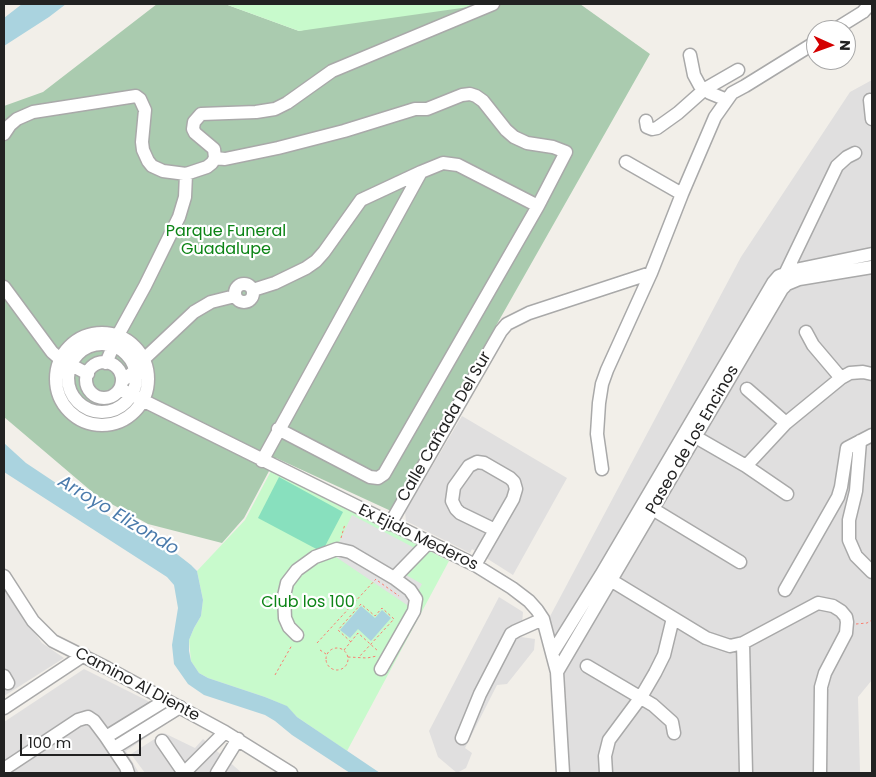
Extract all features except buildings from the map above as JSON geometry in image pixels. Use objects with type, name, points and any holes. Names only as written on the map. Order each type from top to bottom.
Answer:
[{"type":"street","points":[[4,134],[17,119],[33,112],[136,96],[140,99],[145,110],[142,142],[148,161],[152,166],[163,171],[186,174],[207,167],[214,158],[214,149],[195,133],[193,129],[194,122],[201,114],[256,112],[275,109],[287,103],[322,77],[343,66],[493,4]]},
{"type":"street","points":[[850,20],[863,12],[870,4]]},
{"type":"street","points":[[602,469],[597,421],[602,384],[651,273],[708,131],[715,117],[732,93],[806,48]]},
{"type":"street","points":[[690,55],[694,75],[700,86],[727,100]]},
{"type":"street","points":[[646,121],[647,127],[657,128],[678,113],[705,89],[738,70]]},
{"type":"street","points":[[214,158],[225,159],[278,148],[344,131],[415,109],[427,109],[462,95],[470,94],[483,101],[514,137],[527,143],[554,147],[566,152],[538,206],[381,477],[370,477],[278,430]]},
{"type":"street","points":[[870,100],[872,119]]},
{"type":"street","name":"Paseo de Los Encinos","points":[[557,672],[606,578],[690,434],[782,289],[837,166],[855,153]]},
{"type":"street","points":[[626,162],[682,194]]},
{"type":"street","points":[[121,385],[121,375],[113,364],[106,362],[95,365],[88,374],[87,385],[94,395],[105,398],[116,394],[121,385],[144,360],[194,312],[211,302],[235,296],[236,288],[242,284],[248,285],[253,290],[274,283],[306,268],[324,252],[361,200],[421,172],[443,163],[458,165],[538,206]]},
{"type":"street","points":[[262,461],[421,172]]},
{"type":"street","points":[[106,362],[179,218],[185,197],[186,174]]},
{"type":"street","points":[[786,278],[872,254]]},
{"type":"street","points":[[786,278],[799,279],[872,267]]},
{"type":"street","name":"Calle Cañada Del Sur","points":[[390,524],[501,331],[507,324],[529,313],[651,273]]},
{"type":"street","points":[[4,287],[43,342],[66,362],[88,374]]},
{"type":"street","points":[[806,332],[813,345],[841,378]]},
{"type":"street","points":[[115,341],[131,359],[136,370],[135,387],[138,398],[135,412],[123,420],[110,425],[95,425],[82,420],[70,412],[61,401],[56,373],[66,362],[92,345],[115,341],[128,341],[138,349],[144,360],[148,373],[148,387],[138,398]]},
{"type":"street","points":[[746,466],[786,423],[841,378],[850,373],[863,372],[872,374]]},
{"type":"street","name":"Ex Ejido Mederos","points":[[121,385],[138,398],[474,565],[512,588],[529,601],[538,610],[543,619],[557,672],[563,773]]},
{"type":"street","points":[[747,389],[786,423]]},
{"type":"street","points":[[690,434],[746,466],[787,494]]},
{"type":"street","points":[[785,590],[838,497],[847,448],[872,435]]},
{"type":"street","points":[[860,441],[856,491],[849,520],[849,540],[856,556],[872,572]]},
{"type":"street","points":[[474,565],[495,530],[513,499],[516,486],[506,475],[484,463],[477,462],[469,466],[454,487],[452,501],[456,510],[460,513],[495,530]]},
{"type":"street","points":[[648,506],[740,562]]},
{"type":"street","points":[[388,574],[429,542]]},
{"type":"street","points":[[298,635],[285,618],[284,606],[287,583],[297,570],[315,557],[337,549],[350,552],[388,574],[414,594],[416,599],[416,606],[381,669]]},
{"type":"street","name":"Camino Al Diente","points":[[4,576],[33,621],[46,636],[59,645],[84,655],[238,739],[291,773]]},
{"type":"street","points":[[606,578],[715,642],[730,646],[743,643],[818,603],[833,606],[841,611],[846,616],[847,627],[844,639],[825,673],[821,687],[820,773]]},
{"type":"street","name":"Paseo de Los Encinos","points":[[553,652],[606,578]]},
{"type":"street","points":[[606,773],[605,756],[609,740],[641,697],[664,655],[672,618]]},
{"type":"street","points":[[462,738],[480,694],[508,640],[516,631],[543,619]]},
{"type":"street","points":[[743,643],[746,773]]},
{"type":"street","points":[[4,708],[84,655]]},
{"type":"street","points":[[587,666],[641,697],[667,716],[672,722],[674,733]]},
{"type":"street","points":[[106,737],[166,700]]},
{"type":"street","points":[[114,748],[180,708]]},
{"type":"street","points":[[4,769],[84,717],[88,717],[94,721],[114,748],[128,773]]},
{"type":"street","points":[[162,741],[184,773],[225,732]]},
{"type":"street","points":[[217,773],[238,739]]},
{"type":"path","points":[[337,549],[345,524]]},
{"type":"path","points":[[317,643],[388,574]]},
{"type":"path","points":[[351,642],[338,630],[361,604],[375,616],[382,608],[394,619],[359,658]]},
{"type":"path","points":[[847,627],[854,624],[867,623],[872,620]]},
{"type":"path","points":[[344,650],[358,633],[382,654],[359,658],[348,657]]},
{"type":"path","points":[[275,675],[298,635]]},
{"type":"path","points":[[336,648],[344,650],[348,657],[346,667],[336,671],[327,665],[327,654],[329,651],[336,648]]},
{"type":"path","points":[[320,650],[327,654]]},
{"type":"shaded area","points":[[872,80],[872,680],[858,697],[860,772],[872,773],[565,773],[547,622],[741,257],[850,92]]},
{"type":"shaded area","points":[[462,416],[567,478],[513,575],[472,549],[470,553],[406,521],[405,512]]},
{"type":"shaded area","points":[[352,515],[426,554],[406,575],[422,584],[410,607],[333,555]]},
{"type":"shaded area","points":[[4,590],[42,643],[64,658],[4,696]]},
{"type":"shaded area","points":[[499,597],[523,612],[521,637],[535,639],[534,650],[507,684],[497,685],[465,748],[472,753],[466,768],[457,773],[438,757],[429,731]]},
{"type":"shaded area","points":[[84,669],[148,701],[166,724],[126,751],[139,773],[4,773],[4,722]]},
{"type":"shaded area","points":[[164,733],[195,748],[203,739],[242,773],[145,773],[131,754]]},
{"type":"green space","name":"Parque Funeral Guadalupe","points":[[157,4],[225,4],[299,31],[423,4],[580,4],[650,54],[391,511],[276,458],[244,518],[222,543],[148,524],[97,496],[4,417],[4,106],[43,92]]},
{"type":"green space","points":[[225,4],[490,4],[299,31]]},
{"type":"green space","name":"Club los 100","points":[[272,469],[449,561],[347,751],[297,717],[286,706],[208,678],[199,673],[191,661],[189,640],[201,616],[203,600],[197,571],[245,520]]},
{"type":"green space","points":[[279,477],[343,512],[322,552],[258,518]]},
{"type":"water","points":[[22,4],[66,4],[4,46],[4,18]]},
{"type":"water","points":[[4,443],[26,463],[95,509],[173,551],[197,571],[203,600],[201,616],[189,640],[189,651],[191,661],[199,673],[208,678],[287,706],[297,717],[380,773],[350,773],[265,715],[204,695],[188,684],[174,664],[172,645],[178,608],[174,585],[167,577],[4,472]]},
{"type":"water","points":[[361,606],[375,618],[382,610],[391,618],[371,641],[358,629],[350,638],[340,630]]},
{"type":"water label","name":"Arroyo Elizondo","points":[[118,516]]}]
